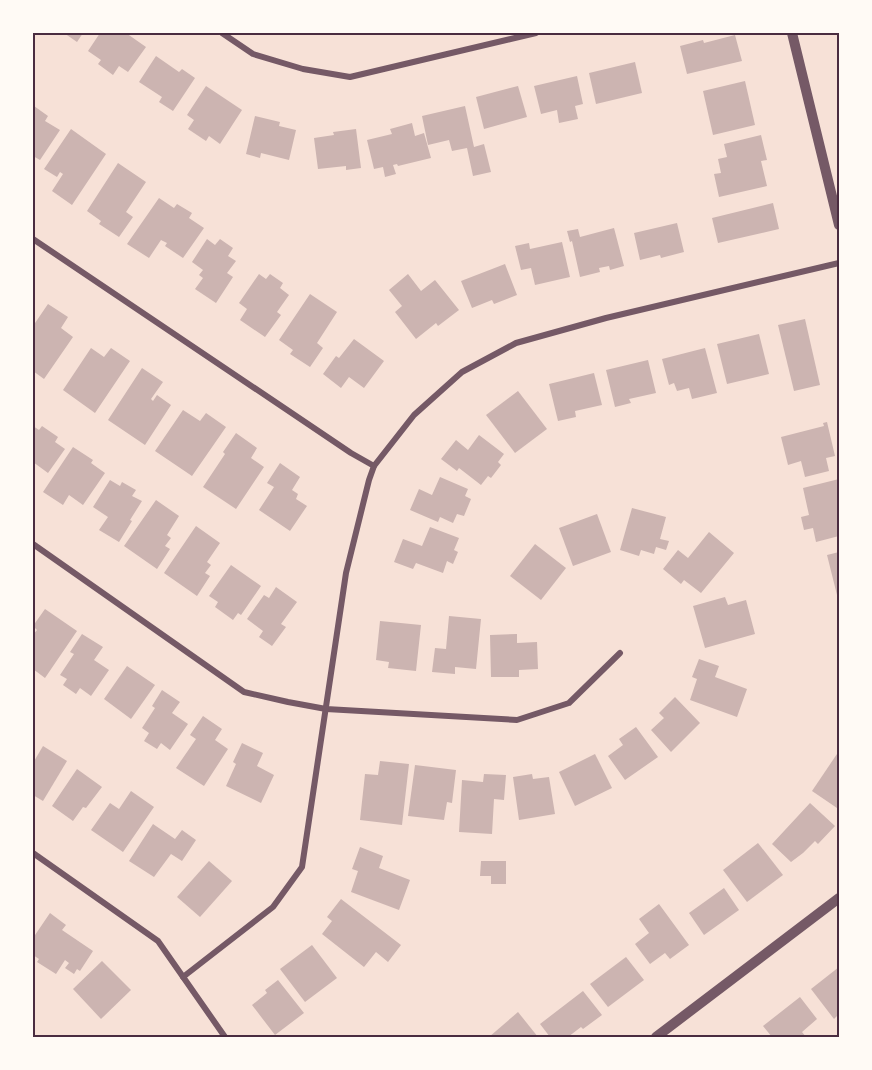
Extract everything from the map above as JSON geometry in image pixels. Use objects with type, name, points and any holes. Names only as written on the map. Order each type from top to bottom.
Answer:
[{"type":"street","points":[[222,33],[253,54],[303,69],[350,77],[536,33]]},
{"type":"street","points":[[792,33],[839,225]]},
{"type":"street","points":[[33,239],[341,447],[374,466]]},
{"type":"street","points":[[183,977],[273,907],[302,867],[346,573],[374,466],[414,415],[462,372],[516,343],[606,318],[839,263]]},
{"type":"street","points":[[33,544],[244,692],[326,709],[517,720],[569,703],[620,653]]},
{"type":"street","points":[[33,853],[158,941],[225,1037]]},
{"type":"street","points":[[656,1037],[839,898]]},
{"type":"building","points":[[64,33],[83,33],[77,42]]},
{"type":"building","points":[[100,33],[126,33],[146,47],[128,72],[119,66],[113,75],[98,64],[101,60],[88,51]]},
{"type":"building","points":[[735,35],[742,61],[687,74],[680,46]]},
{"type":"building","points":[[156,56],[179,72],[182,69],[195,78],[173,111],[159,102],[162,97],[139,82]]},
{"type":"building","points":[[635,62],[642,93],[596,104],[589,73]]},
{"type":"building","points":[[577,76],[583,104],[575,106],[578,119],[559,123],[557,110],[541,114],[534,86]]},
{"type":"building","points":[[745,81],[755,125],[713,135],[703,91]]},
{"type":"building","points":[[206,86],[242,110],[220,144],[209,136],[206,141],[188,129],[194,120],[187,115]]},
{"type":"building","points":[[518,86],[527,117],[484,129],[476,97]]},
{"type":"building","points":[[34,106],[48,116],[45,121],[60,130],[40,160],[33,156]]},
{"type":"building","points":[[465,106],[474,147],[484,144],[491,172],[473,176],[467,148],[452,151],[449,140],[428,145],[422,116]]},
{"type":"building","points":[[255,116],[280,122],[279,126],[296,130],[289,160],[261,153],[260,158],[246,154]]},
{"type":"building","points":[[412,123],[415,136],[424,133],[431,158],[398,166],[393,165],[396,174],[385,177],[383,167],[374,169],[367,140],[392,134],[390,129]]},
{"type":"building","points":[[71,129],[106,154],[72,205],[52,191],[63,174],[60,172],[57,177],[44,169]]},
{"type":"building","points":[[356,129],[361,168],[346,170],[346,166],[318,169],[314,138],[334,135],[333,132]]},
{"type":"building","points":[[761,135],[767,160],[761,161],[767,186],[719,197],[714,174],[721,173],[718,159],[727,157],[724,144]]},
{"type":"building","points":[[118,163],[146,182],[126,212],[133,217],[119,237],[99,224],[101,221],[87,211]]},
{"type":"building","points":[[159,198],[174,208],[177,204],[192,213],[189,218],[204,228],[183,258],[165,246],[167,243],[161,240],[149,258],[127,244]]},
{"type":"building","points":[[773,203],[779,229],[718,243],[712,218]]},
{"type":"building","points":[[677,223],[684,252],[640,260],[634,233]]},
{"type":"building","points":[[614,228],[624,266],[610,270],[609,266],[599,268],[600,272],[580,277],[572,241],[570,242],[567,231],[578,229],[580,237]]},
{"type":"building","points":[[207,239],[215,245],[220,239],[233,248],[228,256],[236,261],[227,273],[233,277],[216,303],[195,289],[203,278],[199,275],[203,270],[192,262]]},
{"type":"building","points":[[562,242],[570,277],[535,285],[531,268],[521,270],[515,246],[529,243],[530,249]]},
{"type":"building","points":[[505,264],[517,295],[494,304],[492,300],[472,308],[461,281]]},
{"type":"building","points":[[259,274],[266,279],[270,274],[283,283],[280,288],[289,295],[277,312],[281,315],[265,337],[240,320],[247,309],[239,303]]},
{"type":"building","points":[[408,274],[421,291],[435,280],[459,310],[438,326],[436,323],[416,339],[395,312],[402,306],[389,290]]},
{"type":"building","points":[[310,294],[337,312],[317,343],[323,348],[310,367],[290,354],[293,350],[279,340]]},
{"type":"building","points":[[48,304],[68,317],[61,328],[73,337],[44,379],[33,371],[33,326]]},
{"type":"building","points":[[805,319],[820,385],[794,391],[778,325]]},
{"type":"building","points":[[759,334],[769,374],[727,384],[717,344]]},
{"type":"building","points":[[354,339],[384,361],[364,388],[349,377],[341,388],[323,374],[336,356],[339,358]]},
{"type":"building","points":[[91,348],[104,357],[111,348],[130,361],[95,413],[63,390]]},
{"type":"building","points":[[705,348],[717,393],[692,399],[689,388],[677,391],[674,383],[669,385],[662,359]]},
{"type":"building","points":[[648,360],[656,393],[629,399],[631,403],[615,407],[606,370]]},
{"type":"building","points":[[142,368],[163,382],[151,399],[153,401],[157,395],[171,405],[145,445],[108,420]]},
{"type":"building","points":[[594,373],[602,405],[575,411],[576,417],[558,421],[549,384]]},
{"type":"building","points":[[518,391],[547,429],[515,453],[486,415]]},
{"type":"building","points":[[183,410],[200,421],[206,413],[226,427],[192,476],[155,451]]},
{"type":"building","points":[[827,422],[835,456],[826,458],[829,471],[805,477],[801,461],[788,465],[781,437],[824,426],[823,423]]},
{"type":"building","points":[[33,426],[39,430],[42,426],[58,437],[55,442],[65,449],[48,473],[33,462]]},
{"type":"building","points":[[236,433],[257,448],[251,458],[264,467],[236,509],[203,487]]},
{"type":"building","points":[[479,435],[504,454],[498,462],[501,465],[491,478],[488,476],[481,485],[459,468],[457,471],[441,459],[456,440],[468,450]]},
{"type":"building","points":[[73,447],[93,460],[91,463],[105,473],[83,505],[69,495],[63,505],[43,492]]},
{"type":"building","points":[[280,463],[300,477],[292,490],[298,494],[296,499],[307,506],[290,531],[259,510],[274,487],[267,483]]},
{"type":"building","points":[[440,477],[468,489],[465,496],[471,499],[464,516],[457,514],[453,523],[440,517],[438,522],[410,510],[419,489],[432,495]]},
{"type":"building","points":[[839,479],[839,536],[816,542],[813,528],[804,530],[801,517],[809,515],[803,488]]},
{"type":"building","points":[[110,480],[120,486],[122,482],[136,490],[132,496],[142,501],[119,542],[99,530],[108,517],[93,507]]},
{"type":"building","points":[[156,500],[179,516],[167,535],[171,538],[165,546],[170,549],[157,569],[124,546]]},
{"type":"building","points":[[632,508],[666,517],[660,539],[669,541],[666,550],[656,547],[654,554],[641,550],[639,556],[620,550]]},
{"type":"building","points":[[597,514],[611,552],[573,566],[559,528]]},
{"type":"building","points":[[196,526],[220,543],[207,562],[211,565],[205,573],[210,576],[197,596],[164,573]]},
{"type":"building","points":[[430,527],[459,538],[454,550],[458,552],[453,564],[447,561],[443,573],[416,563],[413,569],[394,562],[403,539],[422,546]]},
{"type":"building","points":[[709,532],[734,553],[701,593],[684,580],[681,584],[663,569],[678,550],[688,558]]},
{"type":"building","points":[[535,544],[566,568],[541,600],[510,576]]},
{"type":"building","points":[[839,552],[839,599],[838,599],[827,555]]},
{"type":"building","points":[[231,565],[261,586],[241,615],[238,613],[233,620],[215,607],[218,602],[209,596]]},
{"type":"building","points":[[276,587],[297,602],[281,624],[286,627],[272,646],[259,637],[263,631],[247,619],[264,595],[269,598]]},
{"type":"building","points":[[725,597],[728,605],[746,600],[755,634],[705,648],[693,606]]},
{"type":"building","points":[[45,609],[77,631],[45,678],[33,669],[35,643],[33,635],[37,630],[33,626]]},
{"type":"building","points":[[449,616],[481,619],[476,669],[455,667],[455,674],[432,672],[435,648],[446,649]]},
{"type":"building","points":[[380,621],[421,625],[416,671],[388,668],[389,662],[376,660]]},
{"type":"building","points":[[82,634],[103,647],[94,660],[109,670],[91,696],[80,688],[76,694],[63,685],[67,679],[60,675],[74,654],[70,652]]},
{"type":"building","points":[[517,634],[517,643],[537,642],[538,669],[519,670],[519,677],[491,677],[490,635]]},
{"type":"building","points":[[699,659],[719,666],[715,677],[747,689],[737,717],[690,700],[697,679],[692,677]]},
{"type":"building","points":[[127,666],[155,685],[131,719],[104,699]]},
{"type":"building","points":[[162,690],[180,702],[172,713],[188,724],[170,750],[161,743],[157,749],[144,741],[149,733],[142,728],[155,708],[152,706]]},
{"type":"building","points":[[675,697],[700,723],[671,752],[651,730],[664,718],[659,713]]},
{"type":"building","points":[[203,716],[222,729],[215,740],[228,749],[204,786],[176,768],[196,739],[190,735]]},
{"type":"building","points":[[636,727],[658,757],[625,780],[608,756],[623,745],[619,739]]},
{"type":"building","points":[[242,743],[263,753],[257,766],[274,775],[261,803],[226,786],[236,764],[233,762]]},
{"type":"building","points":[[43,746],[67,761],[43,801],[33,795],[33,763]]},
{"type":"building","points":[[839,751],[839,806],[837,808],[812,791]]},
{"type":"building","points":[[595,754],[612,788],[575,806],[559,772]]},
{"type":"building","points":[[380,761],[409,764],[402,825],[360,820],[365,774],[378,775]]},
{"type":"building","points":[[415,765],[456,770],[452,803],[447,802],[444,820],[408,816]]},
{"type":"building","points":[[77,769],[102,787],[73,821],[52,806]]},
{"type":"building","points":[[484,774],[506,775],[504,800],[494,799],[492,834],[459,832],[462,780],[483,782]]},
{"type":"building","points":[[532,774],[533,779],[549,777],[555,814],[519,820],[513,777]]},
{"type":"building","points":[[131,791],[154,807],[123,852],[91,830],[110,803],[119,809]]},
{"type":"building","points":[[810,803],[835,826],[818,844],[815,841],[791,862],[772,844]]},
{"type":"building","points":[[153,824],[175,839],[182,830],[196,840],[182,861],[171,854],[154,877],[129,861]]},
{"type":"building","points":[[758,843],[783,875],[747,902],[723,870]]},
{"type":"building","points":[[360,847],[383,856],[379,868],[410,880],[399,910],[351,892],[358,871],[352,869]]},
{"type":"building","points":[[209,861],[232,881],[200,917],[177,897]]},
{"type":"building","points":[[481,861],[506,861],[506,884],[491,884],[491,876],[480,876]]},
{"type":"building","points":[[724,888],[739,910],[704,935],[689,913]]},
{"type":"building","points":[[341,899],[401,945],[388,962],[376,952],[364,967],[322,934],[332,921],[327,917]]},
{"type":"building","points":[[659,904],[689,945],[670,959],[665,953],[650,964],[635,944],[649,933],[639,919]]},
{"type":"building","points":[[50,913],[66,925],[62,930],[93,951],[80,971],[77,969],[74,974],[65,968],[69,963],[65,960],[56,974],[37,962],[39,959],[33,955],[33,938]]},
{"type":"building","points":[[312,945],[337,978],[305,1002],[280,969]]},
{"type":"building","points":[[626,957],[644,980],[608,1007],[590,984]]},
{"type":"building","points":[[102,961],[131,990],[101,1019],[73,989]]},
{"type":"building","points":[[839,967],[839,1014],[834,1019],[811,989]]},
{"type":"building","points":[[278,980],[304,1013],[275,1035],[252,1005],[267,993],[265,990]]},
{"type":"building","points":[[583,991],[602,1015],[568,1037],[550,1037],[540,1024]]},
{"type":"building","points":[[800,997],[817,1019],[802,1032],[806,1037],[772,1037],[763,1026]]},
{"type":"building","points":[[518,1012],[538,1037],[489,1037]]}]
